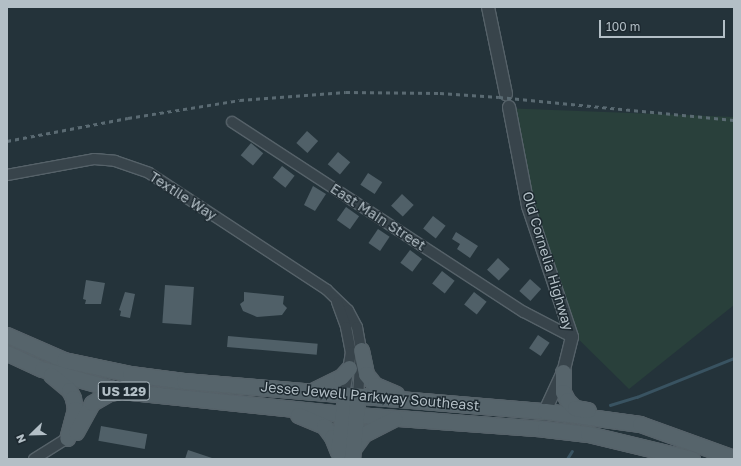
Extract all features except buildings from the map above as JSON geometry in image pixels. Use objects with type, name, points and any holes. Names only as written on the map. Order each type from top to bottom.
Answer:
[{"type":"main road","name":"Jesse Jewell Parkway Southeast","points":[[7,335],[64,360],[130,374],[351,395],[545,411],[614,420],[640,424],[734,458]]},
{"type":"main road","points":[[361,350],[366,374],[375,385],[406,399]]},
{"type":"main road","name":"Jesse Jewell Parkway Southeast","points":[[7,354],[42,369],[121,390],[276,408],[588,434],[689,458]]},
{"type":"main road","points":[[311,391],[332,382],[349,368]]},
{"type":"main road","points":[[42,369],[62,382],[73,398],[75,409],[67,438]]},
{"type":"main road","points":[[564,372],[563,392],[571,406],[604,413],[614,420]]},
{"type":"main road","points":[[67,438],[76,432],[92,403],[109,393],[121,390]]},
{"type":"main road","points":[[351,395],[350,414],[353,454]]},
{"type":"main road","name":"US 129","points":[[276,408],[324,426],[332,437],[338,456]]},
{"type":"main road","points":[[338,456],[350,414]]},
{"type":"main road","points":[[353,454],[364,434],[378,425],[399,418]]},
{"type":"street","points":[[488,7],[506,94]]},
{"type":"street","name":"Old Cornelia Highway","points":[[509,107],[528,206],[572,337],[564,372],[545,411]]},
{"type":"street","name":"East Main Street","points":[[232,122],[524,312],[572,337]]},
{"type":"street","name":"Textile Way","points":[[7,175],[94,159],[132,165],[166,184],[322,286],[336,301],[348,310],[357,327],[361,350],[351,395]]},
{"type":"street","name":"Textile Way","points":[[336,301],[346,327],[350,352],[349,368],[351,395]]},
{"type":"street","points":[[34,459],[67,438]]},
{"type":"green space","points":[[503,108],[734,117],[734,305],[629,389],[561,322]]},
{"type":"waterway","points":[[610,405],[637,397],[734,358]]},
{"type":"waterway","points":[[567,459],[572,451]]},
{"type":"railway","points":[[7,141],[128,118],[240,100],[346,92],[440,93],[499,97],[734,120]]}]
